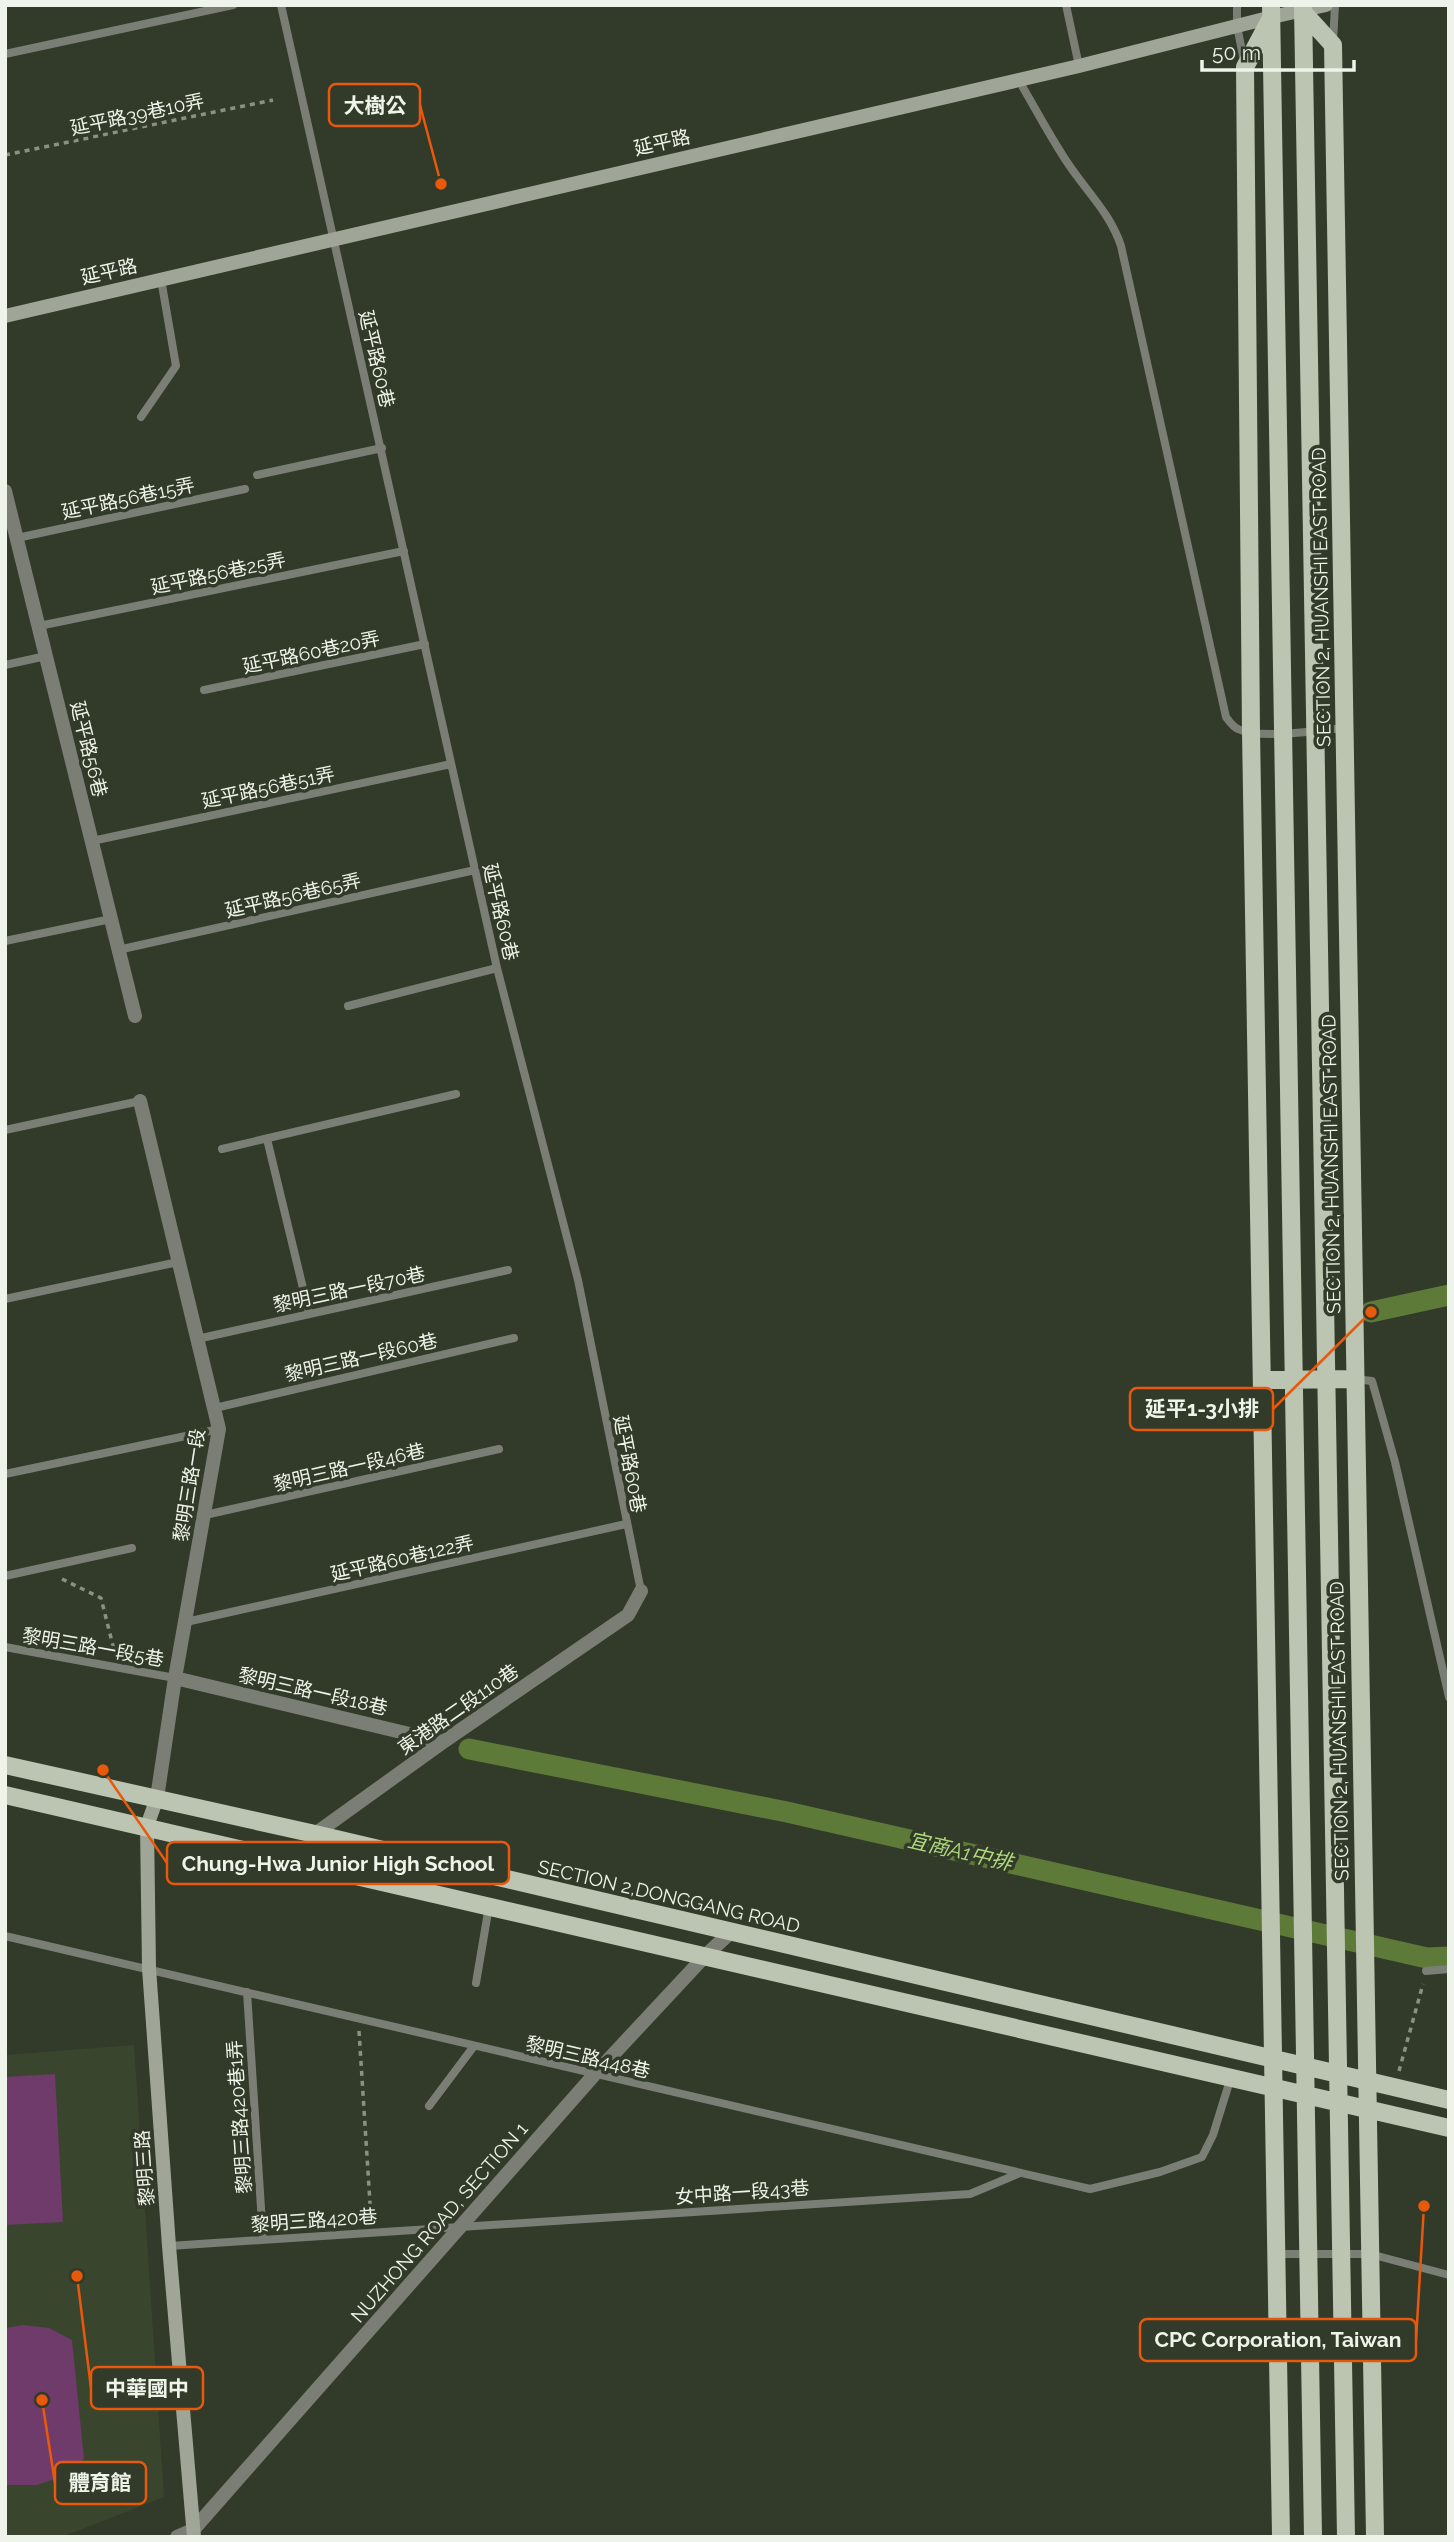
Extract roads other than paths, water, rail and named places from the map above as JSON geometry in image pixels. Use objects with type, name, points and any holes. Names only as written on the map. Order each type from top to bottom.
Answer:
[{"type":"main road","name":"延平路","points":[[5,316],[1079,66],[1237,26],[1271,11],[1326,5]]},
{"type":"main road","points":[[1303,8],[1333,45]]},
{"type":"main road","name":"SECTION 2, HUANSHI EAST ROAD","points":[[1303,8],[1328,1379],[1322,2098],[1309,2254],[1313,2537]]},
{"type":"main road","points":[[1271,11],[1245,67],[1251,732],[1281,2537]]},
{"type":"main road","name":"SECTION 2, HUANSHI EAST ROAD","points":[[1271,11],[1294,1380],[1322,2098],[1342,2254],[1346,2537]]},
{"type":"main road","name":"SECTION 2, HUANSHI EAST ROAD","points":[[1333,45],[1365,2080],[1375,2537]]},
{"type":"main road","points":[[1262,1380],[1355,1378]]},
{"type":"main road","name":"SECTION 2,DONGGANG ROAD","points":[[5,1765],[315,1833],[1449,2100]]},
{"type":"main road","points":[[5,1795],[1449,2127]]},
{"type":"main road","name":"黎明三路","points":[[156,1798],[147,1826],[149,1968],[169,2246],[194,2533]]},
{"type":"street","name":"延平路56巷","points":[[5,491],[135,1016]]},
{"type":"street","name":"黎明三路一段","points":[[140,1101],[219,1429],[156,1798]]},
{"type":"street","name":"東港路二段110巷","points":[[315,1833],[628,1615],[641,1591]]},
{"type":"street","name":"黎明三路一段18巷","points":[[175,1678],[443,1742]]},
{"type":"street","points":[[307,1864],[315,1833]]},
{"type":"street","name":"NUZHONG ROAD, SECTION 1","points":[[177,2537],[194,2533],[594,2075],[705,1956],[731,1932]]},
{"type":"lane","points":[[5,54],[233,5]]},
{"type":"lane","name":"延平路60巷","points":[[281,5],[475,870],[578,1280],[641,1591]]},
{"type":"lane","points":[[1066,5],[1079,66]]},
{"type":"lane","points":[[1237,5],[1237,26],[1245,67]]},
{"type":"lane","points":[[1333,45],[1335,5]]},
{"type":"lane","points":[[1018,79],[1064,159],[1105,211],[1115,229],[1226,717],[1236,729],[1251,732],[1283,734],[1344,728]]},
{"type":"lane","points":[[141,417],[176,366],[161,279]]},
{"type":"lane","points":[[257,475],[382,448]]},
{"type":"lane","name":"延平路56巷15弄","points":[[17,538],[245,489]]},
{"type":"lane","name":"延平路56巷25弄","points":[[39,626],[404,551]]},
{"type":"lane","name":"延平路60巷20弄","points":[[204,690],[425,644]]},
{"type":"lane","points":[[5,665],[46,656]]},
{"type":"lane","name":"延平路56巷51弄","points":[[92,841],[451,764]]},
{"type":"lane","name":"延平路56巷65弄","points":[[118,950],[475,870]]},
{"type":"lane","points":[[5,942],[111,919]]},
{"type":"lane","points":[[348,1006],[498,968]]},
{"type":"lane","points":[[222,1149],[456,1094]]},
{"type":"lane","points":[[5,1130],[140,1101]]},
{"type":"lane","points":[[267,1139],[309,1313]]},
{"type":"lane","points":[[5,1299],[178,1262]]},
{"type":"lane","name":"黎明三路一段70巷","points":[[197,1339],[508,1270]]},
{"type":"lane","name":"黎明三路一段60巷","points":[[215,1408],[514,1338]]},
{"type":"lane","points":[[1355,1378],[1373,1381],[1395,1462],[1449,1696]]},
{"type":"lane","points":[[5,1474],[219,1429]]},
{"type":"lane","name":"黎明三路一段46巷","points":[[205,1515],[499,1449]]},
{"type":"lane","name":"延平路60巷122弄","points":[[186,1622],[626,1524]]},
{"type":"lane","points":[[5,1576],[132,1548]]},
{"type":"lane","name":"黎明三路一段5巷","points":[[5,1647],[175,1678]]},
{"type":"lane","points":[[476,1983],[489,1906]]},
{"type":"lane","name":"黎明三路448巷","points":[[5,1936],[1090,2189],[1160,2172],[1202,2157],[1213,2135],[1231,2077]]},
{"type":"lane","points":[[1426,1972],[1449,1969]]},
{"type":"lane","name":"黎明三路420巷1弄","points":[[247,1992],[263,2239]]},
{"type":"lane","points":[[429,2106],[474,2046]]},
{"type":"lane","name":"女中路一段43巷","points":[[461,2226],[970,2194],[1020,2173]]},
{"type":"lane","name":"黎明三路420巷","points":[[169,2246],[461,2226]]},
{"type":"lane","points":[[1277,2254],[1370,2254],[1449,2275]]},
{"type":"waterway","points":[[1371,1312],[1449,1295]]},
{"type":"waterway","name":"宜商A1中排","points":[[469,1749],[787,1812],[1427,1958],[1449,1957]]},
{"type":"place","name":"大樹公","points":[[441,184]]},
{"type":"place","name":"延平1-3小排","points":[[1371,1312]]},
{"type":"place","name":"Chung-Hwa Junior High School","points":[[103,1770]]},
{"type":"place","name":"CPC Corporation, Taiwan","points":[[1424,2206]]},
{"type":"place","name":"中華國中","points":[[77,2276]]},
{"type":"place","name":"體育館","points":[[42,2400]]}]
